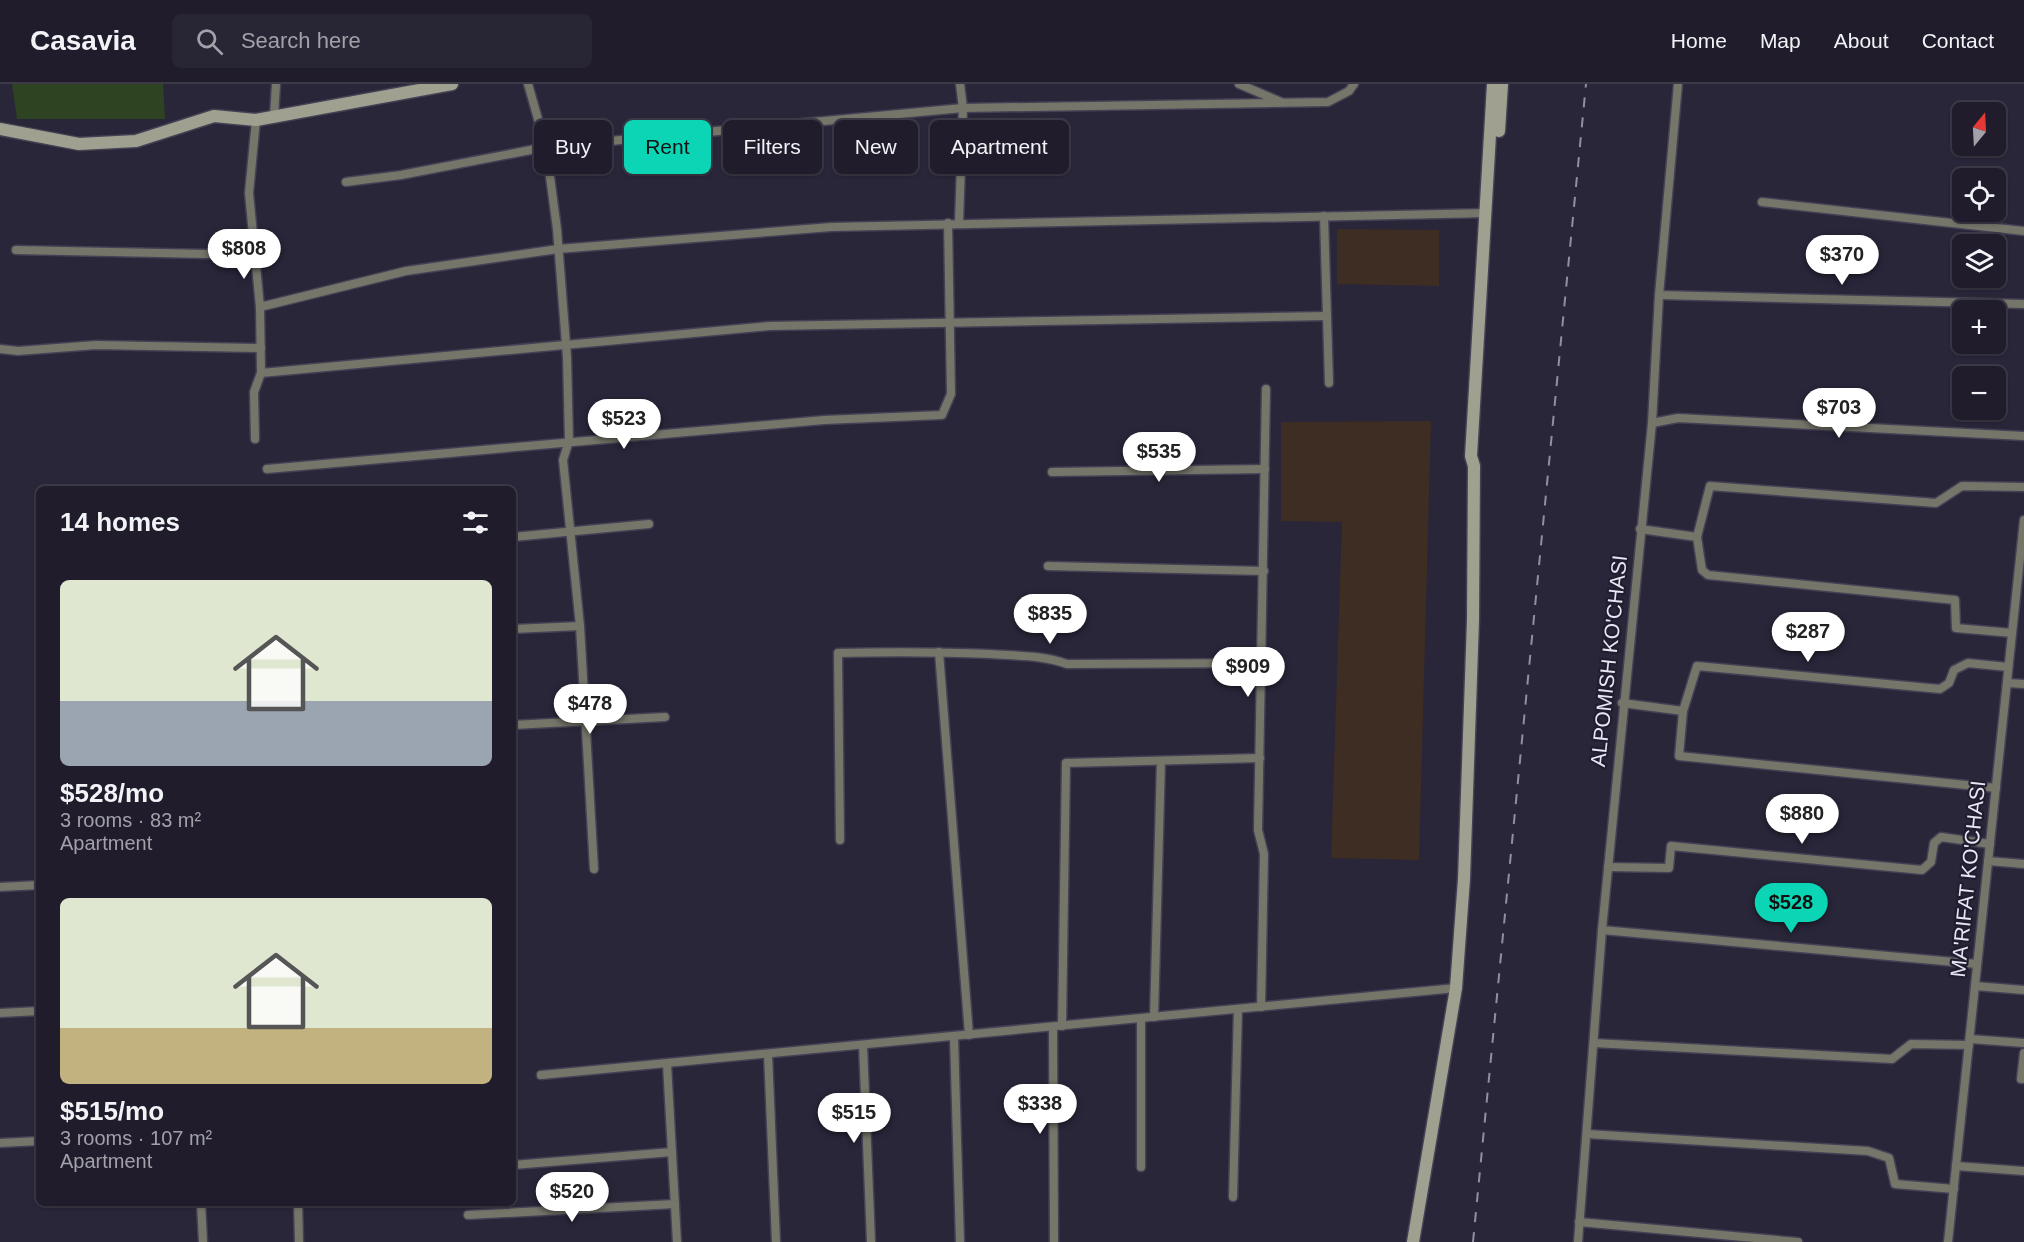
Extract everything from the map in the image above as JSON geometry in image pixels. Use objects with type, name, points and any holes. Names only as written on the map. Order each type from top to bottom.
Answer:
[{"type":"main road","points":[[0,129],[79,144],[136,141],[214,116],[256,120],[452,84]]},
{"type":"main road","points":[[1413,1242],[1456,988],[1464,879],[1472,632],[1474,466],[1471,456],[1493,84]]},
{"type":"main road","points":[[1474,466],[1479,457],[1502,84]]},
{"type":"street","points":[[274,117],[276,84]]},
{"type":"street","points":[[528,84],[538,120]]},
{"type":"street","points":[[959,222],[963,108],[960,84]]},
{"type":"street","points":[[1239,84],[1284,104]]},
{"type":"street","points":[[612,141],[963,108],[1328,102],[1349,91],[1354,84]]},
{"type":"street","name":"ALPOMISH KO'CHASI","points":[[1578,1242],[1622,703],[1652,423],[1659,295],[1678,84]]},
{"type":"street","points":[[255,439],[254,392],[261,374],[260,307],[249,193],[256,120]]},
{"type":"street","points":[[346,182],[401,175],[534,149]]},
{"type":"street","points":[[549,174],[566,346],[569,441],[563,459],[580,626],[594,869]]},
{"type":"street","points":[[1762,202],[2024,231]]},
{"type":"street","points":[[260,307],[406,271],[558,249],[831,227],[959,222],[1487,213]]},
{"type":"street","points":[[1324,216],[1329,383]]},
{"type":"street","points":[[267,469],[825,420],[942,415],[951,394],[948,223]]},
{"type":"street","points":[[16,250],[255,255]]},
{"type":"street","points":[[1659,295],[2024,304]]},
{"type":"street","points":[[261,374],[769,326],[1327,316]]},
{"type":"street","points":[[0,349],[18,351],[96,345],[261,348]]},
{"type":"street","points":[[1261,1007],[1264,855],[1258,830],[1266,389]]},
{"type":"street","points":[[1652,423],[1678,418],[2024,436]]},
{"type":"street","points":[[1052,472],[1265,469]]},
{"type":"street","points":[[2012,633],[1956,628],[1955,600],[1708,575],[1702,570],[1697,537],[1710,486],[1936,503],[1962,486],[2024,486]]},
{"type":"street","name":"MA'RIFAT KO'CHASI","points":[[1948,1242],[2024,520]]},
{"type":"street","points":[[516,537],[650,524]]},
{"type":"street","points":[[1640,529],[1697,537]]},
{"type":"street","points":[[1048,566],[1264,571]]},
{"type":"street","points":[[516,628],[580,626]]},
{"type":"street","points":[[840,840],[838,653],[939,652],[1050,658],[1067,664],[1262,663]]},
{"type":"street","points":[[939,652],[969,1035]]},
{"type":"street","points":[[1996,788],[1679,756],[1683,711],[1697,666],[1940,689],[1949,683],[1954,670],[1968,663],[2008,667]]},
{"type":"street","points":[[2007,683],[2024,684]]},
{"type":"street","points":[[1622,703],[1683,711]]},
{"type":"street","points":[[516,725],[665,717]]},
{"type":"street","points":[[1054,1242],[1066,763],[1260,758]]},
{"type":"street","points":[[1154,1017],[1161,761]]},
{"type":"street","points":[[1608,867],[1669,868],[1671,846],[1922,870],[1931,862],[1934,843],[1941,837],[1990,844]]},
{"type":"street","points":[[1988,861],[2024,864]]},
{"type":"street","points":[[0,887],[36,885]]},
{"type":"street","points":[[1602,930],[1977,964]]},
{"type":"street","points":[[1975,986],[2024,990]]},
{"type":"street","points":[[541,1075],[1456,988]]},
{"type":"street","points":[[1233,1197],[1238,1010]]},
{"type":"street","points":[[0,1013],[36,1011]]},
{"type":"street","points":[[1141,1019],[1141,1167]]},
{"type":"street","points":[[954,1037],[960,1242]]},
{"type":"street","points":[[1594,1043],[1892,1059],[1911,1044],[2024,1043]]},
{"type":"street","points":[[864,1045],[871,1242]]},
{"type":"street","points":[[2024,1053],[2021,1079],[2024,1079]]},
{"type":"street","points":[[768,1054],[776,1242]]},
{"type":"street","points":[[667,1064],[677,1242]]},
{"type":"street","points":[[1587,1134],[1868,1151],[1889,1158],[1895,1184],[1954,1189]]},
{"type":"street","points":[[0,1143],[36,1141]]},
{"type":"street","points":[[516,1165],[672,1152]]},
{"type":"street","points":[[1956,1166],[2024,1171]]},
{"type":"street","points":[[468,1215],[675,1204]]},
{"type":"street","points":[[201,1206],[203,1242]]},
{"type":"street","points":[[298,1206],[299,1242]]},
{"type":"street","points":[[1579,1222],[1798,1242]]},
{"type":"shaded area","points":[[1337,229],[1439,230],[1439,286],[1337,284]]},
{"type":"shaded area","points":[[1431,421],[1419,860],[1331,858],[1342,522],[1281,521],[1281,422]]},
{"type":"green space","points":[[12,84],[163,84],[165,119],[17,119]]},
{"type":"railway","points":[[1473,1242],[1586,84]]}]
